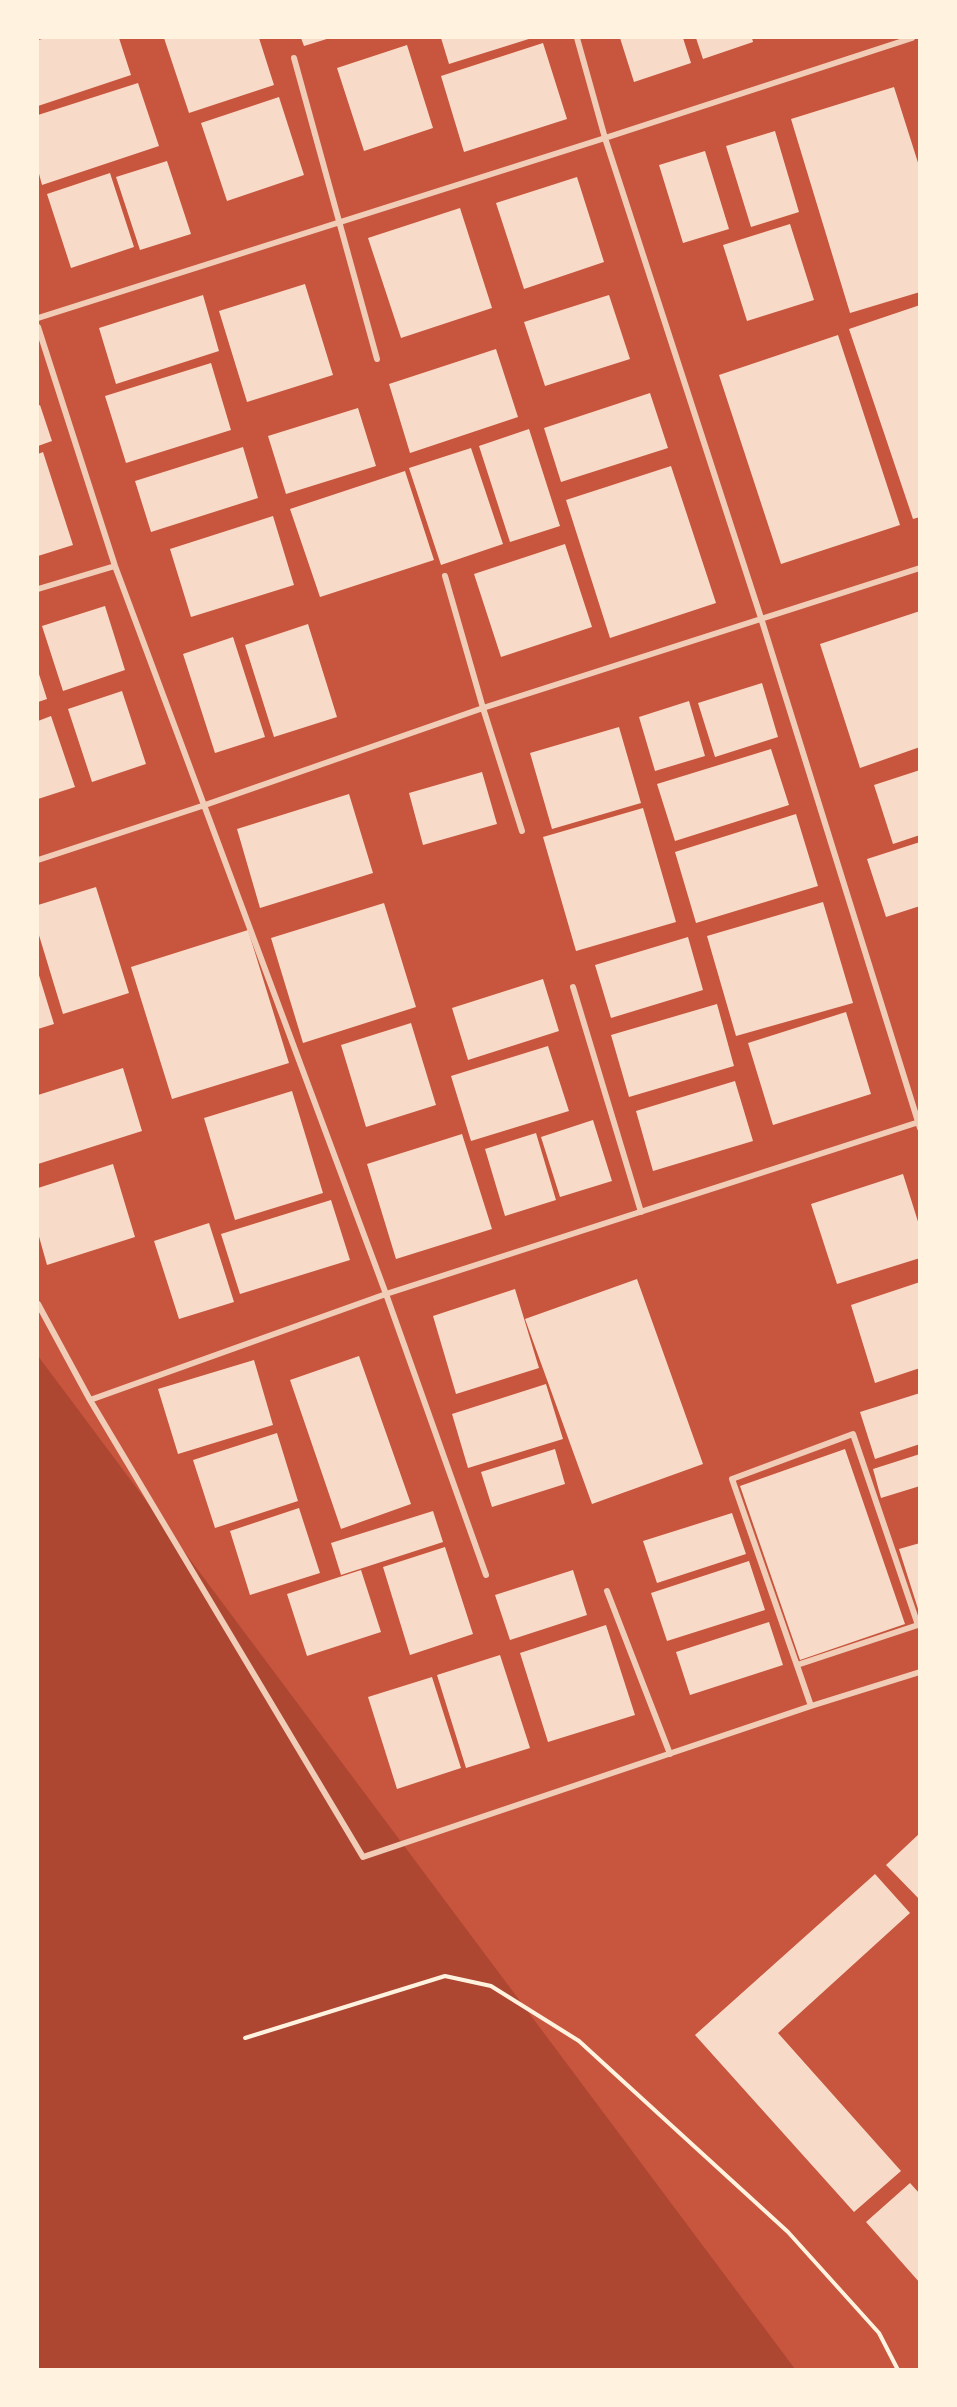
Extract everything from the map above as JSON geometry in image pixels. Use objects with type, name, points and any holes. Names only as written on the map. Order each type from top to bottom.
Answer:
[{"type":"street","points":[[90,1400],[386,1294],[919,1124],[761,618],[605,138],[577,38]]},
{"type":"street","points":[[38,318],[912,38]]},
{"type":"street","points":[[294,58],[377,359]]},
{"type":"street","points":[[38,327],[115,566],[386,1294],[486,1575]]},
{"type":"street","points":[[38,589],[115,566]]},
{"type":"street","points":[[38,860],[205,805],[483,708],[920,568]]},
{"type":"street","points":[[444,576],[522,831]]},
{"type":"street","points":[[573,987],[641,1212]]},
{"type":"street","points":[[38,1304],[90,1400],[363,1857],[811,1706],[920,1672]]},
{"type":"street","points":[[797,1665],[918,1625],[853,1434],[732,1479],[811,1706]]},
{"type":"street","points":[[607,1591],[670,1754]]},
{"type":"path","points":[[245,2038],[445,1976],[491,1986],[579,2041],[788,2232],[879,2333],[898,2370]]},
{"type":"shaded area","points":[[38,1356],[795,2369],[38,2369]]},
{"type":"building","points":[[46,38],[119,38],[131,75],[38,106],[38,40]]},
{"type":"building","points":[[164,38],[259,38],[274,85],[189,113]]},
{"type":"building","points":[[301,38],[330,38],[304,46]]},
{"type":"building","points":[[441,38],[532,38],[449,64]]},
{"type":"building","points":[[620,38],[683,38],[691,63],[634,82]]},
{"type":"building","points":[[696,38],[752,38],[753,42],[703,59]]},
{"type":"building","points":[[543,43],[567,119],[464,152],[441,76]]},
{"type":"building","points":[[407,45],[433,128],[364,151],[337,68]]},
{"type":"building","points":[[138,83],[159,146],[42,185],[38,170],[38,115]]},
{"type":"building","points":[[894,87],[920,169],[920,292],[850,313],[791,119]]},
{"type":"building","points":[[279,97],[304,175],[227,201],[201,123]]},
{"type":"building","points":[[775,131],[799,212],[751,227],[726,146]]},
{"type":"building","points":[[705,151],[729,229],[683,243],[659,165]]},
{"type":"building","points":[[167,161],[191,234],[140,250],[116,177]]},
{"type":"building","points":[[110,173],[134,247],[71,268],[47,194]]},
{"type":"building","points":[[577,177],[604,262],[524,289],[496,203]]},
{"type":"building","points":[[460,208],[492,308],[401,338],[368,238]]},
{"type":"building","points":[[790,224],[814,300],[747,321],[723,245]]},
{"type":"building","points":[[305,284],[333,375],[247,402],[219,311]]},
{"type":"building","points":[[203,295],[219,351],[116,384],[99,328]]},
{"type":"building","points":[[609,295],[630,359],[545,386],[524,322]]},
{"type":"building","points":[[920,305],[920,517],[913,519],[849,329]]},
{"type":"building","points":[[838,335],[900,525],[781,564],[719,375]]},
{"type":"building","points":[[496,349],[518,417],[410,453],[389,384]]},
{"type":"building","points":[[211,363],[231,430],[126,463],[105,396]]},
{"type":"building","points":[[650,393],[668,448],[561,482],[544,428]]},
{"type":"building","points":[[40,405],[52,441],[38,446],[38,406]]},
{"type":"building","points":[[358,408],[376,466],[286,494],[268,436]]},
{"type":"building","points":[[529,429],[560,526],[510,542],[479,446]]},
{"type":"building","points":[[243,447],[258,498],[151,532],[135,481]]},
{"type":"building","points":[[471,448],[503,544],[441,565],[409,468]]},
{"type":"building","points":[[43,452],[73,545],[38,556],[38,454]]},
{"type":"building","points":[[671,466],[716,603],[610,638],[566,500]]},
{"type":"building","points":[[405,471],[434,560],[320,597],[290,509]]},
{"type":"building","points":[[273,516],[294,585],[191,617],[170,549]]},
{"type":"building","points":[[565,544],[592,627],[501,657],[474,574]]},
{"type":"building","points":[[105,606],[125,670],[63,691],[42,626]]},
{"type":"building","points":[[920,611],[920,747],[860,768],[820,644]]},
{"type":"building","points":[[308,624],[337,717],[274,737],[245,645]]},
{"type":"building","points":[[233,637],[265,737],[215,753],[183,654]]},
{"type":"building","points":[[38,671],[47,699],[38,702]]},
{"type":"building","points":[[762,683],[778,737],[715,757],[698,703]]},
{"type":"building","points":[[122,691],[146,764],[92,782],[68,709]]},
{"type":"building","points":[[689,701],[705,756],[655,771],[639,717]]},
{"type":"building","points":[[51,716],[75,787],[38,799],[38,721]]},
{"type":"building","points":[[619,727],[641,803],[552,829],[530,753]]},
{"type":"building","points":[[771,749],[789,805],[675,841],[657,784]]},
{"type":"building","points":[[920,770],[920,835],[893,844],[874,785]]},
{"type":"building","points":[[482,772],[497,824],[423,845],[409,793]]},
{"type":"building","points":[[349,794],[373,873],[260,908],[237,829]]},
{"type":"building","points":[[643,808],[676,922],[576,951],[543,837]]},
{"type":"building","points":[[796,814],[818,886],[696,923],[675,852]]},
{"type":"building","points":[[920,842],[920,906],[886,917],[867,859]]},
{"type":"building","points":[[96,887],[129,993],[63,1014],[38,932],[38,905]]},
{"type":"building","points":[[823,902],[853,1003],[736,1036],[707,936]]},
{"type":"building","points":[[384,903],[416,1007],[303,1043],[271,938]]},
{"type":"building","points":[[248,930],[289,1063],[172,1099],[131,967]]},
{"type":"building","points":[[688,937],[703,990],[611,1018],[595,965]]},
{"type":"building","points":[[38,972],[54,1024],[38,1029]]},
{"type":"building","points":[[543,979],[559,1031],[468,1060],[452,1008]]},
{"type":"building","points":[[717,1004],[734,1066],[629,1097],[611,1035]]},
{"type":"building","points":[[846,1012],[871,1094],[773,1125],[748,1043]]},
{"type":"building","points":[[411,1023],[436,1105],[366,1127],[341,1045]]},
{"type":"building","points":[[548,1046],[569,1111],[471,1141],[451,1076]]},
{"type":"building","points":[[123,1068],[142,1131],[38,1164],[38,1095]]},
{"type":"building","points":[[735,1081],[753,1141],[653,1171],[636,1111]]},
{"type":"building","points":[[292,1091],[323,1193],[235,1220],[204,1118]]},
{"type":"building","points":[[593,1120],[612,1181],[560,1197],[541,1137]]},
{"type":"building","points":[[536,1133],[556,1200],[505,1216],[485,1149]]},
{"type":"building","points":[[462,1134],[492,1229],[396,1259],[367,1164]]},
{"type":"building","points":[[113,1164],[135,1237],[47,1265],[38,1233],[38,1188]]},
{"type":"building","points":[[903,1174],[920,1228],[920,1258],[837,1284],[811,1204]]},
{"type":"building","points":[[331,1200],[350,1260],[240,1294],[221,1234]]},
{"type":"building","points":[[209,1223],[234,1302],[179,1319],[154,1241]]},
{"type":"building","points":[[637,1279],[703,1464],[592,1504],[525,1319]]},
{"type":"building","points":[[920,1282],[920,1368],[875,1383],[851,1305]]},
{"type":"building","points":[[515,1289],[539,1368],[456,1394],[433,1316]]},
{"type":"building","points":[[359,1356],[411,1504],[341,1529],[290,1380]]},
{"type":"building","points":[[254,1360],[273,1425],[178,1454],[158,1389]]},
{"type":"building","points":[[546,1384],[563,1439],[468,1468],[452,1414]]},
{"type":"building","points":[[920,1393],[920,1444],[875,1459],[860,1412]]},
{"type":"building","points":[[277,1433],[298,1501],[215,1528],[193,1460]]},
{"type":"building","points":[[555,1449],[565,1484],[492,1507],[481,1472]]},
{"type":"building","points":[[845,1449],[905,1624],[800,1660],[740,1486]]},
{"type":"building","points":[[920,1454],[920,1486],[881,1498],[873,1469]]},
{"type":"building","points":[[299,1508],[320,1573],[250,1595],[230,1531]]},
{"type":"building","points":[[433,1511],[443,1542],[341,1575],[331,1543]]},
{"type":"building","points":[[732,1513],[746,1554],[657,1583],[643,1541]]},
{"type":"building","points":[[920,1543],[920,1612],[919,1612],[899,1549]]},
{"type":"building","points":[[445,1547],[473,1634],[410,1655],[383,1567]]},
{"type":"building","points":[[749,1561],[765,1610],[667,1641],[651,1593]]},
{"type":"building","points":[[361,1570],[381,1632],[307,1656],[287,1594]]},
{"type":"building","points":[[573,1570],[587,1615],[510,1640],[495,1595]]},
{"type":"building","points":[[769,1622],[783,1665],[690,1695],[676,1652]]},
{"type":"building","points":[[606,1625],[635,1715],[548,1742],[520,1653]]},
{"type":"building","points":[[500,1655],[530,1748],[466,1768],[437,1675]]},
{"type":"building","points":[[432,1677],[461,1768],[397,1789],[368,1697]]},
{"type":"building","points":[[920,1833],[920,1900],[886,1865]]},
{"type":"building","points":[[875,1874],[910,1913],[778,2033],[901,2171],[854,2212],[695,2035]]},
{"type":"building","points":[[910,2183],[920,2194],[920,2283],[866,2222]]}]
